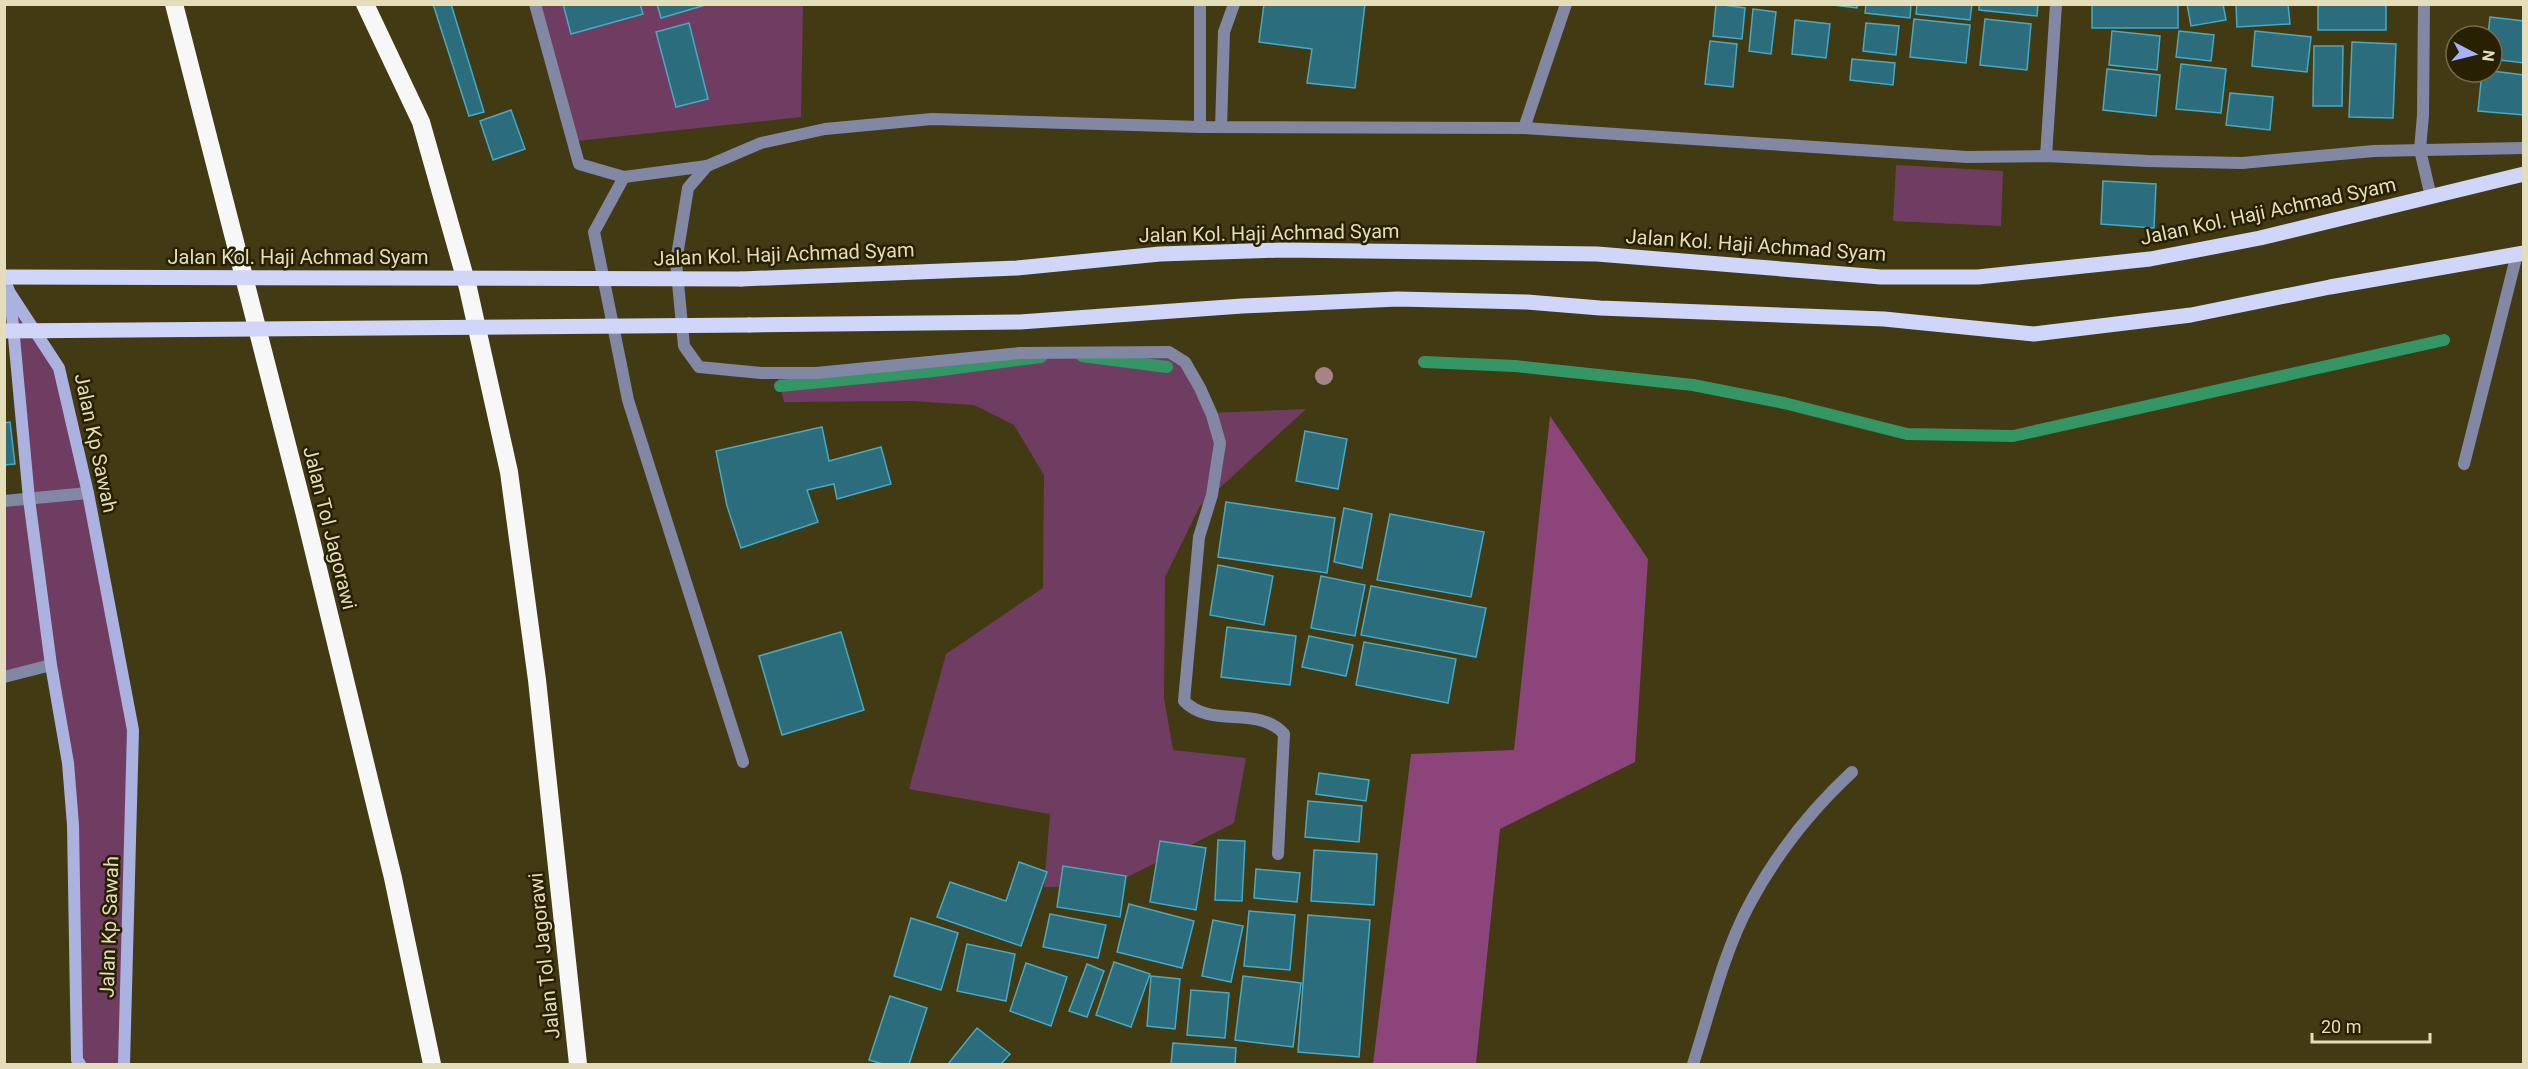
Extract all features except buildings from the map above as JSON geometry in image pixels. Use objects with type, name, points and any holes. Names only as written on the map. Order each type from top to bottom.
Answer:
[{"type":"highway","name":"Jalan Tol Jagorawi","points":[[174,4],[305,515],[393,878],[432,1065]]},
{"type":"highway","name":"Jalan Tol Jagorawi","points":[[365,4],[421,122],[468,288],[509,472],[537,680],[578,1065]]},
{"type":"main road","name":"Jalan Kol. Haji Achmad Syam","points":[[4,278],[741,279],[1017,268],[1160,254],[1282,250],[1597,254],[1881,277],[1978,277],[2151,260],[2259,238],[2523,174]]},
{"type":"main road","points":[[4,331],[1020,322],[1242,306],[1398,299],[1527,302],[1624,309],[1884,319],[1965,329],[2034,334],[2191,315],[2520,253]]},
{"type":"street","points":[[535,4],[579,164],[624,177],[707,166],[761,143],[825,129],[932,119],[1200,127],[1524,128],[1967,157],[2046,156],[2242,163],[2420,150],[2523,148]]},
{"type":"street","points":[[1200,4],[1200,127]]},
{"type":"street","points":[[1221,127],[1224,32],[1234,4]]},
{"type":"street","points":[[1524,128],[1566,4]]},
{"type":"street","points":[[2046,156],[2056,4]]},
{"type":"street","points":[[2424,4],[2423,115],[2420,150],[2431,197]]},
{"type":"street","points":[[707,166],[688,188],[676,261],[684,346],[699,368],[761,373],[816,373],[1020,353],[1169,352],[1185,362],[1212,415],[1220,443],[1212,495],[1199,537],[1184,701],[1193,711],[1206,715],[1265,721],[1279,728],[1284,734],[1278,854]]},
{"type":"street","points":[[624,177],[594,232],[628,400],[743,762]]},
{"type":"street","points":[[2464,464],[2520,253]]},
{"type":"street","points":[[4,278],[10,293]]},
{"type":"street","name":"Jalan Kp Sawah","points":[[10,293],[59,368],[88,493],[133,730],[124,1065]]},
{"type":"street","name":"Jalan Kp Sawah","points":[[10,293],[29,500],[51,665],[68,763],[73,825],[77,1060],[80,1065]]},
{"type":"street","points":[[4,501],[88,493]]},
{"type":"street","points":[[4,677],[51,665]]},
{"type":"street","points":[[1693,1065],[1723,969],[1748,906],[1784,847],[1819,803],[1852,772]]},
{"type":"shaded area","points":[[540,5],[803,5],[801,117],[576,141]]},
{"type":"shaded area","points":[[1896,165],[2003,171],[2001,226],[1893,221]]},
{"type":"shaded area","points":[[10,293],[59,368],[133,730],[124,1064],[80,1064],[73,825],[51,666],[5,675],[4,501],[29,499]]},
{"type":"shaded area","points":[[1169,352],[1185,362],[1210,413],[1306,409],[1200,506],[1165,577],[1164,698],[1173,750],[1246,758],[1234,823],[1110,886],[1044,887],[1050,814],[909,789],[946,654],[1043,588],[1044,475],[1014,425],[974,405],[911,401],[784,402],[777,374],[1020,353]]},
{"type":"shaded area","points":[[1550,416],[1648,559],[1635,762],[1500,829],[1476,1064],[1373,1064],[1411,754],[1514,750]]},
{"type":"waterway","points":[[1424,362],[1515,366],[1693,385],[1784,403],[1907,434],[2013,436],[2444,340]]},
{"type":"waterway","points":[[1082,356],[1167,367]]},
{"type":"waterway","points":[[780,386],[934,371],[1041,357]]}]
